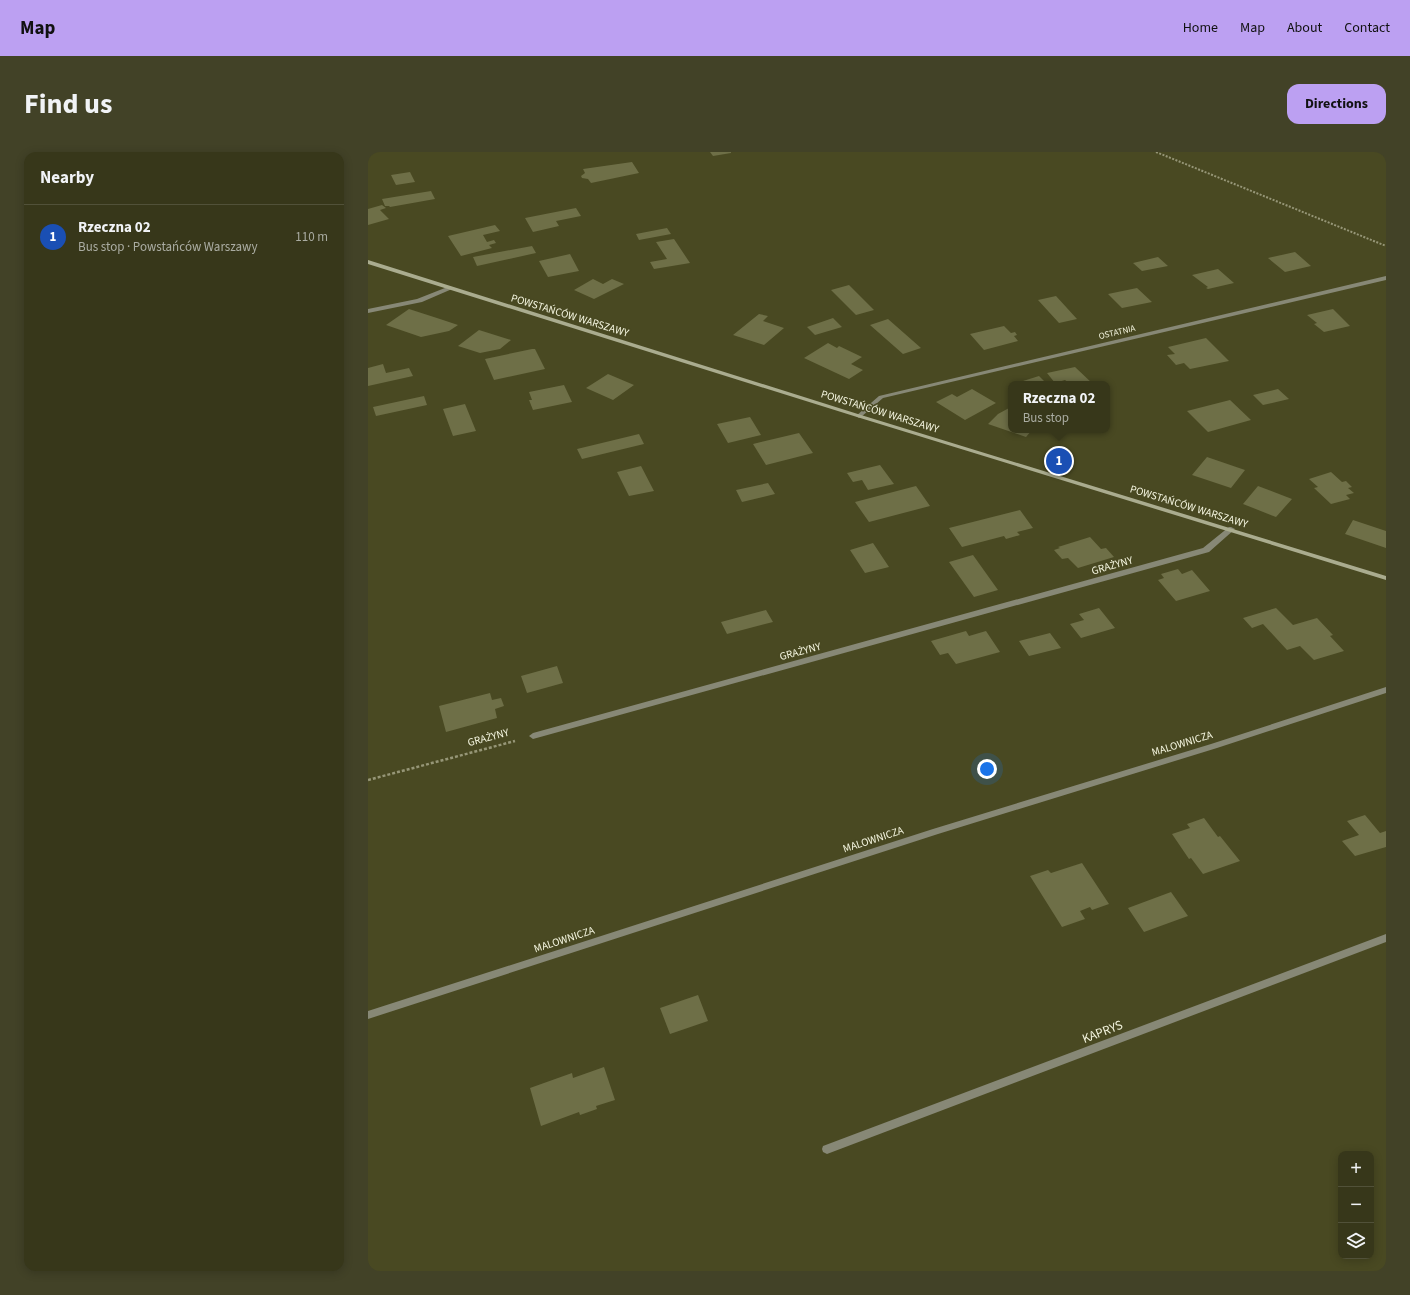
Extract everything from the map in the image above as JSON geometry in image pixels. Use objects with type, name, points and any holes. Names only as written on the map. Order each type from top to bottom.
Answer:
[{"type":"main road","name":"POWSTAŃCÓW WARSZAWY","points":[[368,262],[859,416],[1231,529],[1386,578]]},
{"type":"street","name":"OSTATNIA","points":[[859,416],[881,397],[1386,278]]},
{"type":"street","points":[[368,311],[417,302],[450,288]]},
{"type":"street","name":"GRAŻYNY","points":[[533,736],[1206,550],[1231,529]]},
{"type":"street","name":"MALOWNICZA","points":[[368,1015],[928,834],[1214,746],[1386,690]]},
{"type":"street","name":"KAPRYS","points":[[827,1149],[1386,938]]},
{"type":"path","points":[[1156,152],[1386,246]]},
{"type":"path","name":"GRAŻYNY","points":[[368,780],[533,736]]},
{"type":"building","points":[[710,152],[731,152],[731,153],[713,156]]},
{"type":"building","points":[[632,162],[639,173],[591,183],[588,179],[582,178],[581,176],[585,173],[583,169]]},
{"type":"building","points":[[410,172],[415,182],[396,185],[391,175]]},
{"type":"building","points":[[431,191],[435,199],[390,207],[385,206],[382,199]]},
{"type":"building","points":[[382,205],[386,208],[380,210],[389,219],[368,225],[368,209]]},
{"type":"building","points":[[576,208],[581,216],[556,221],[559,226],[533,232],[525,218]]},
{"type":"building","points":[[495,225],[500,231],[483,235],[487,242],[494,240],[496,243],[489,245],[492,248],[461,256],[448,236]]},
{"type":"building","points":[[667,228],[671,234],[639,240],[636,234]]},
{"type":"building","points":[[674,239],[690,263],[654,269],[650,262],[667,259],[656,242]]},
{"type":"building","points":[[532,246],[536,253],[477,266],[473,257]]},
{"type":"building","points":[[1295,252],[1311,266],[1285,272],[1268,258]]},
{"type":"building","points":[[570,254],[579,271],[548,277],[539,261]]},
{"type":"building","points":[[1158,257],[1168,266],[1142,271],[1133,263]]},
{"type":"building","points":[[1218,269],[1234,283],[1208,289],[1206,288],[1208,287],[1192,275]]},
{"type":"building","points":[[593,279],[603,284],[612,279],[624,284],[594,299],[574,290]]},
{"type":"building","points":[[849,285],[874,310],[856,315],[831,290]]},
{"type":"building","points":[[1137,288],[1152,302],[1122,308],[1108,294]]},
{"type":"building","points":[[1056,296],[1077,319],[1059,323],[1038,300]]},
{"type":"building","points":[[409,309],[458,325],[449,331],[421,337],[386,325]]},
{"type":"building","points":[[1333,309],[1350,326],[1324,332],[1314,324],[1317,323],[1307,315]]},
{"type":"building","points":[[759,314],[768,316],[763,321],[784,328],[764,345],[733,335]]},
{"type":"building","points":[[833,318],[842,327],[815,335],[807,327]]},
{"type":"building","points":[[888,319],[921,348],[903,354],[870,325]]},
{"type":"building","points":[[1004,326],[1011,333],[1015,332],[1017,335],[1014,336],[1018,341],[984,350],[970,334]]},
{"type":"building","points":[[479,330],[511,340],[500,349],[480,353],[458,346]]},
{"type":"building","points":[[1206,338],[1229,361],[1190,369],[1184,363],[1176,365],[1167,355],[1175,354],[1168,347]]},
{"type":"building","points":[[828,343],[837,348],[839,346],[862,357],[851,364],[863,370],[849,379],[804,358]]},
{"type":"building","points":[[535,349],[545,369],[494,380],[485,359]]},
{"type":"building","points":[[383,364],[386,373],[409,368],[413,376],[368,386],[368,368]]},
{"type":"building","points":[[1075,367],[1090,381],[1053,381],[1047,373]]},
{"type":"building","points":[[608,374],[634,385],[613,400],[586,388]]},
{"type":"building","points":[[1039,376],[1044,381],[1023,381]]},
{"type":"building","points":[[564,385],[572,402],[533,410],[529,400],[532,400],[529,392]]},
{"type":"building","points":[[972,389],[996,403],[965,420],[936,402],[952,394],[957,397]]},
{"type":"building","points":[[1278,389],[1289,399],[1263,405],[1253,395]]},
{"type":"building","points":[[424,396],[427,405],[376,416],[373,407]]},
{"type":"building","points":[[1230,400],[1251,420],[1208,432],[1187,411]]},
{"type":"building","points":[[465,404],[476,431],[453,436],[443,409]]},
{"type":"building","points":[[1008,409],[1008,431],[988,424],[998,414]]},
{"type":"building","points":[[750,417],[761,435],[728,443],[717,424]]},
{"type":"building","points":[[799,433],[813,453],[766,465],[753,444]]},
{"type":"building","points":[[1014,433],[1029,433],[1026,437]]},
{"type":"building","points":[[639,434],[644,444],[582,459],[577,449]]},
{"type":"building","points":[[1207,457],[1245,470],[1231,488],[1192,475]]},
{"type":"building","points":[[880,465],[894,484],[868,490],[862,480],[853,482],[847,473]]},
{"type":"building","points":[[641,466],[654,491],[629,496],[617,472]]},
{"type":"building","points":[[1331,472],[1342,482],[1346,481],[1352,487],[1348,488],[1354,493],[1346,495],[1350,499],[1331,504],[1314,488],[1318,487],[1309,479]]},
{"type":"building","points":[[768,483],[775,494],[742,502],[736,490]]},
{"type":"building","points":[[916,486],[930,506],[869,522],[855,502]]},
{"type":"building","points":[[1258,486],[1292,499],[1276,517],[1243,504]]},
{"type":"building","points":[[1020,510],[1033,528],[1017,532],[1020,535],[1006,539],[1004,536],[962,547],[949,528]]},
{"type":"building","points":[[1353,520],[1386,531],[1386,548],[1345,534]]},
{"type":"building","points":[[1090,537],[1101,549],[1106,548],[1114,557],[1078,568],[1068,558],[1062,559],[1054,550],[1060,548],[1058,547]]},
{"type":"building","points":[[873,543],[889,567],[865,573],[850,550]]},
{"type":"building","points":[[973,555],[998,590],[974,597],[949,562]]},
{"type":"building","points":[[1178,569],[1182,574],[1192,570],[1210,591],[1176,601],[1158,580],[1164,578],[1161,574]]},
{"type":"building","points":[[1099,608],[1115,628],[1081,638],[1070,624],[1084,620],[1079,614]]},
{"type":"building","points":[[1276,608],[1293,625],[1317,618],[1333,635],[1330,636],[1344,651],[1314,660],[1300,646],[1287,650],[1263,624],[1252,628],[1243,618]]},
{"type":"building","points":[[766,610],[773,622],[727,634],[721,622]]},
{"type":"building","points":[[966,631],[969,636],[986,631],[1000,652],[956,664],[948,653],[940,655],[931,641]]},
{"type":"building","points":[[1050,633],[1061,648],[1029,656],[1019,641]]},
{"type":"building","points":[[557,666],[563,683],[527,693],[521,676]]},
{"type":"building","points":[[490,693],[492,700],[501,698],[504,706],[495,709],[497,718],[446,732],[439,706]]},
{"type":"building","points":[[1365,815],[1380,833],[1386,831],[1386,847],[1355,856],[1342,841],[1359,835],[1347,821]]},
{"type":"building","points":[[1204,818],[1218,837],[1220,836],[1240,861],[1203,874],[1191,858],[1189,859],[1172,834],[1190,828],[1187,824]]},
{"type":"building","points":[[1082,863],[1109,904],[1092,910],[1090,907],[1080,911],[1085,919],[1062,927],[1030,876],[1048,870],[1051,873]]},
{"type":"building","points":[[1171,892],[1188,916],[1144,932],[1128,908]]},
{"type":"building","points":[[698,995],[708,1021],[670,1034],[660,1008]]},
{"type":"building","points":[[604,1067],[615,1100],[596,1106],[597,1109],[580,1115],[579,1112],[541,1126],[530,1088],[572,1073],[573,1078]]},
{"type":"place","name":"Rzeczna 02","points":[[1059,461]]}]
